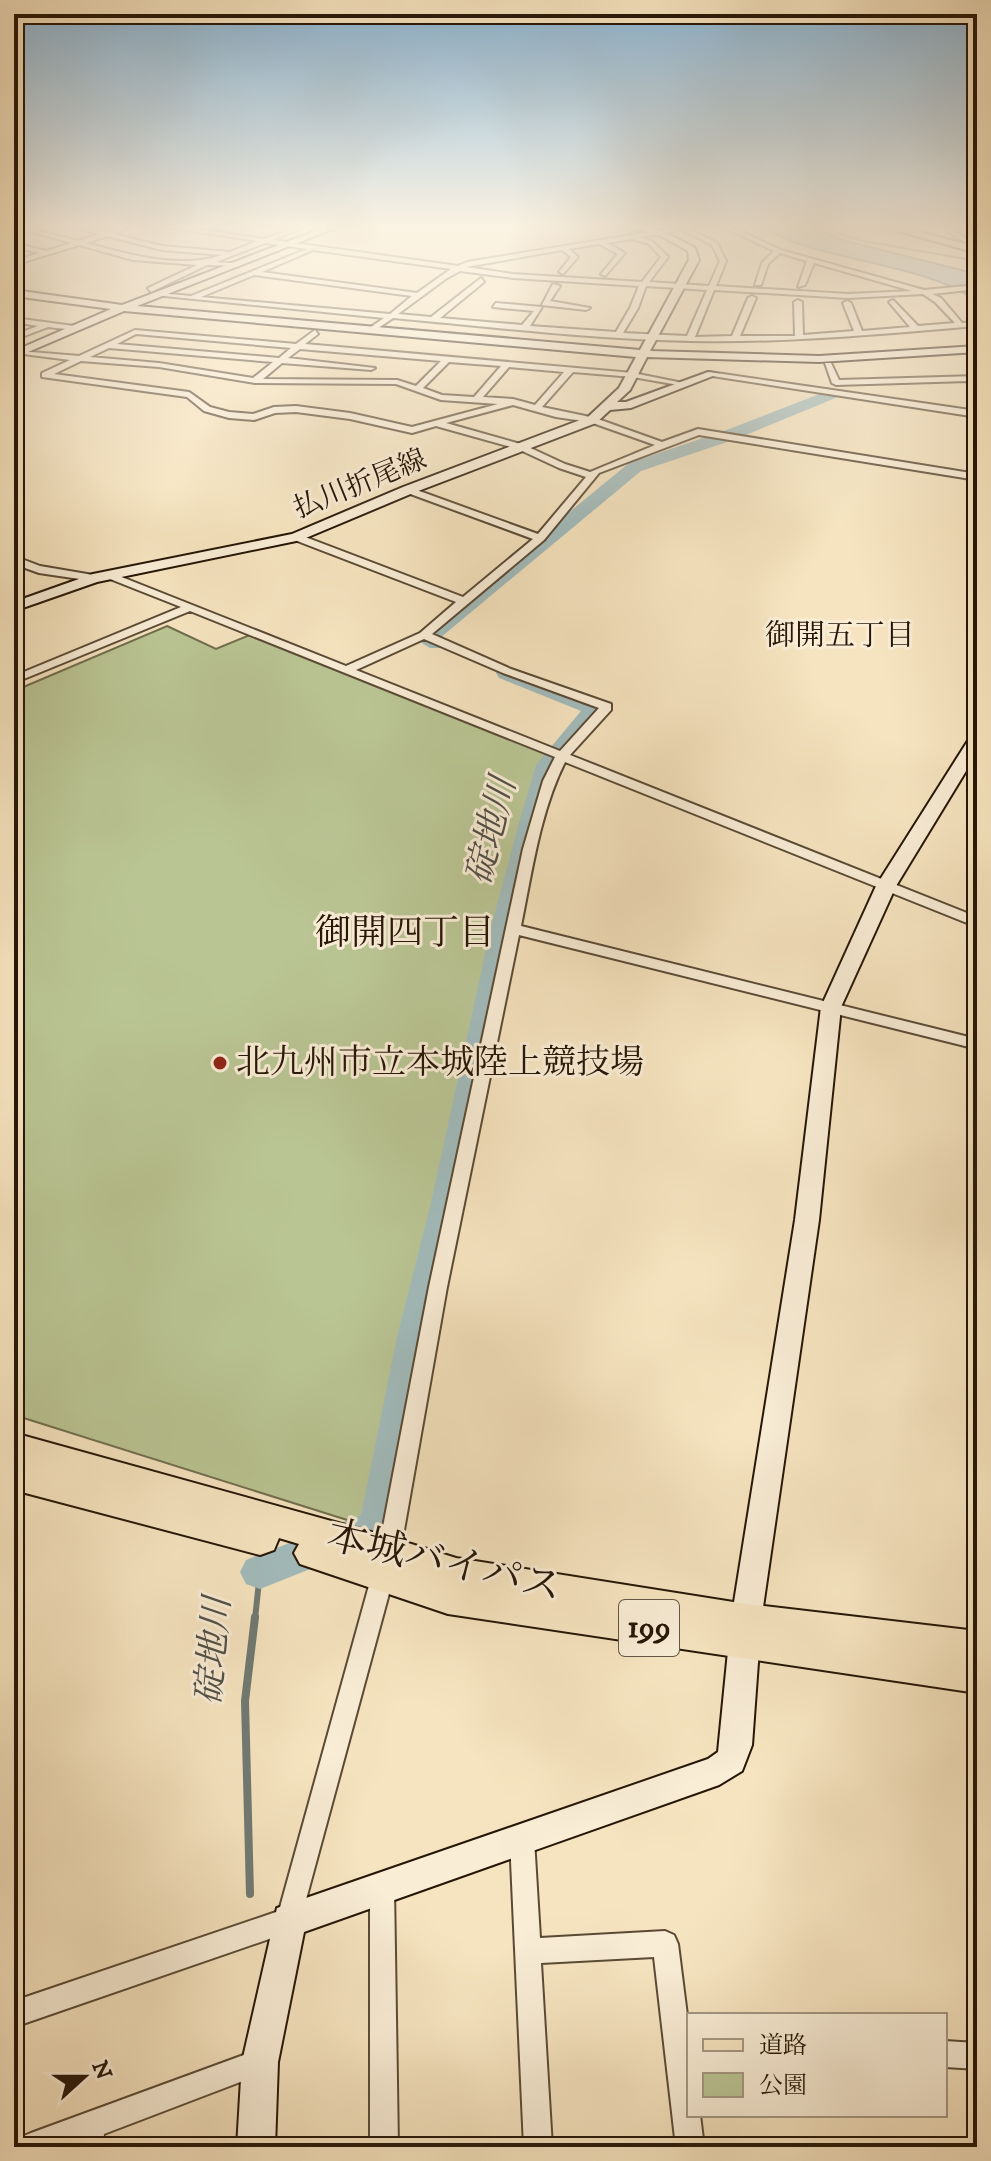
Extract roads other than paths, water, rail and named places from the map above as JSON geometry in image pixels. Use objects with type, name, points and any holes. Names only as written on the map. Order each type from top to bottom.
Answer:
[{"type":"highway","name":"本城バイパス","points":[[14,1448],[386,1564],[448,1597],[745,1632],[977,1649]]},
{"type":"highway","name":"本城バイパス","points":[[14,1475],[289,1536],[327,1556],[386,1564]]},
{"type":"highway","name":"本城バイパス","points":[[745,1632],[977,1675]]},
{"type":"street","points":[[14,338],[45,326]]},
{"type":"street","points":[[55,326],[74,328]]},
{"type":"street","points":[[18,355],[80,326]]},
{"type":"street","points":[[18,355],[88,326]]},
{"type":"street","points":[[255,326],[643,355],[828,365],[977,358]]},
{"type":"street","points":[[327,326],[643,355],[741,359],[819,359],[977,349]]},
{"type":"street","points":[[374,329],[377,326]]},
{"type":"street","points":[[511,326],[653,338],[735,339],[799,338],[951,326]]},
{"type":"street","points":[[569,332],[573,326]]},
{"type":"street","points":[[618,335],[623,326]]},
{"type":"street","name":"払川折尾線","points":[[14,607],[93,578],[296,537],[408,490],[592,420],[633,375],[659,326]]},
{"type":"street","points":[[690,339],[695,326]]},
{"type":"street","points":[[735,339],[740,326]]},
{"type":"street","points":[[799,326],[799,338]]},
{"type":"street","points":[[856,326],[859,334]]},
{"type":"street","points":[[913,326],[916,329]]},
{"type":"street","points":[[513,402],[412,430],[350,416],[296,409],[274,410],[254,417],[229,415],[207,409],[189,395],[45,375],[135,332],[571,369],[684,384]]},
{"type":"street","points":[[255,381],[315,332]]},
{"type":"street","points":[[146,372],[204,338]]},
{"type":"street","points":[[105,345],[371,368]]},
{"type":"street","points":[[358,382],[387,354]]},
{"type":"street","points":[[18,355],[159,365],[255,381],[397,382],[441,397],[513,402],[592,420],[659,444]]},
{"type":"street","points":[[418,388],[447,359]]},
{"type":"street","points":[[477,399],[507,364]]},
{"type":"street","points":[[828,365],[836,383]]},
{"type":"street","points":[[536,409],[571,369]]},
{"type":"street","points":[[608,406],[627,406],[712,374],[977,414]]},
{"type":"street","points":[[827,391],[836,383],[974,378],[977,394]]},
{"type":"street","points":[[122,386],[134,379]]},
{"type":"street","points":[[921,381],[924,406]]},
{"type":"street","points":[[438,424],[521,447],[562,466],[591,475]]},
{"type":"street","points":[[348,669],[424,635],[540,538],[591,475],[606,465],[698,432],[977,477]]},
{"type":"street","points":[[408,490],[540,538]]},
{"type":"street","points":[[296,537],[465,602]]},
{"type":"street","points":[[14,559],[22,567],[93,578]]},
{"type":"street","points":[[109,575],[977,922]]},
{"type":"street","points":[[14,680],[191,607]]},
{"type":"street","points":[[256,2147],[260,2062],[289,1920],[386,1564],[438,1287],[538,822],[549,781],[561,757],[607,707],[507,671],[424,635]]},
{"type":"street","points":[[14,2014],[719,1770],[731,1761],[736,1745],[745,1632],[807,1220],[831,1007],[886,886],[977,739]]},
{"type":"street","points":[[514,929],[977,1044]]},
{"type":"street","points":[[522,1839],[538,2147]]},
{"type":"street","points":[[382,1886],[384,2147]]},
{"type":"street","points":[[530,1951],[665,1944],[684,2038],[687,2092]]},
{"type":"street","points":[[947,2054],[977,2056]]},
{"type":"street","points":[[31,2147],[90,2136],[260,2062]]},
{"type":"street","points":[[688,2117],[690,2147]]},
{"type":"waterway","name":"碇地川","points":[[437,644],[425,639],[635,467],[730,435],[832,394]]},
{"type":"waterway","name":"碇地川","points":[[260,1572],[379,1525],[415,1337],[446,1207],[504,927],[530,826],[548,765],[595,709],[507,673]]},
{"type":"waterway","name":"碇地川","points":[[255,1619],[260,1572]]},
{"type":"waterway","name":"碇地川","points":[[250,1894],[245,1701],[255,1617]]},
{"type":"place","name":"北九州市立本城陸上競技場","points":[[220,1063]]},
{"type":"district","name":"御開五丁目","points":[[840,636]]},
{"type":"district","name":"御開四丁目","points":[[405,933]]}]
